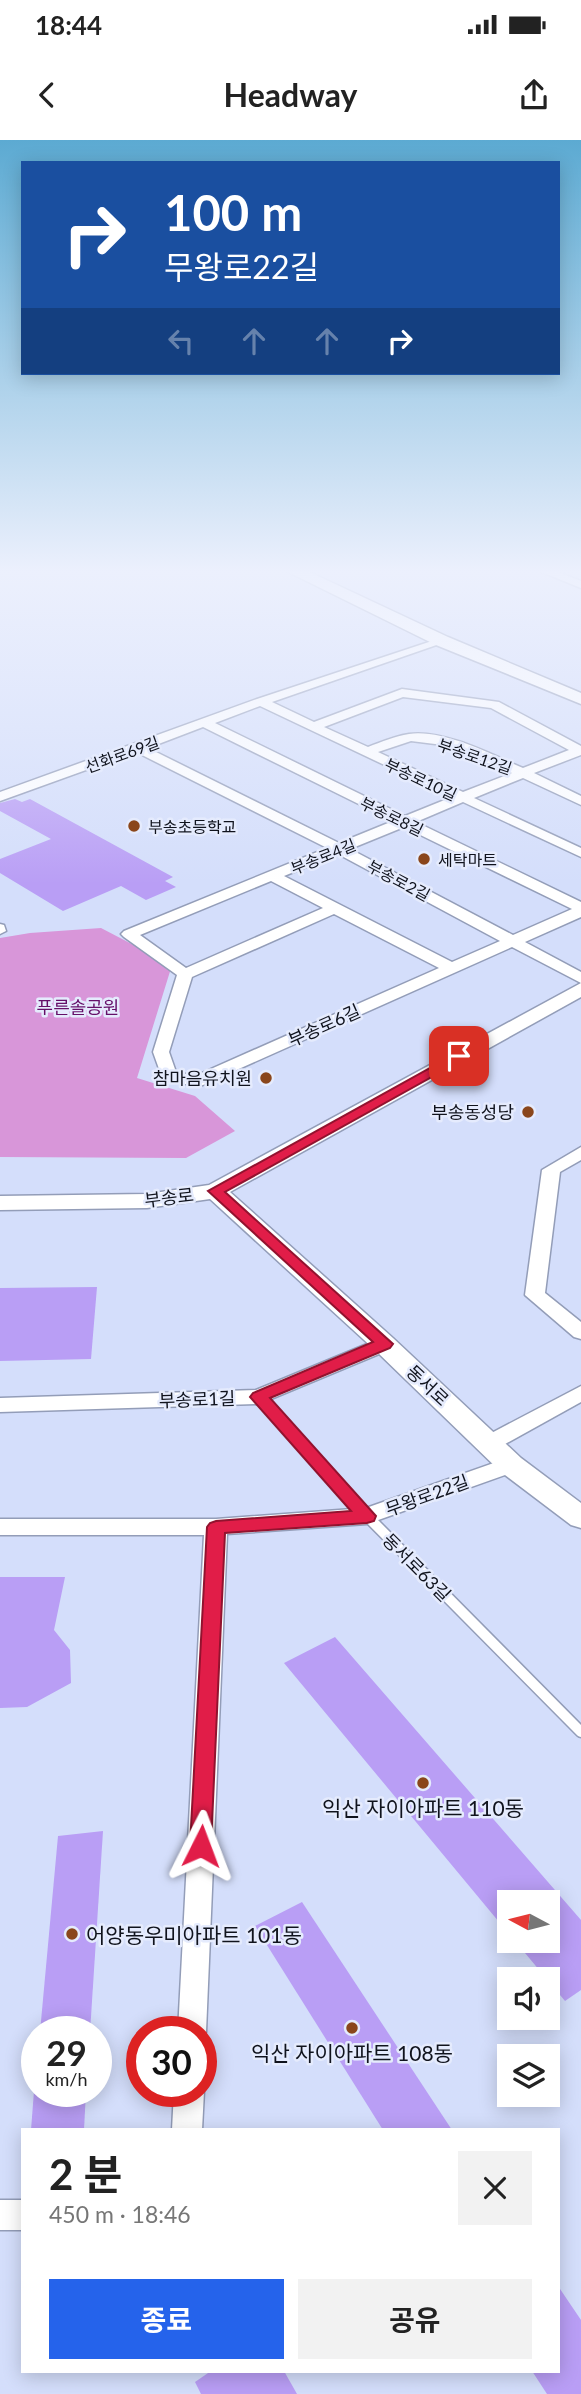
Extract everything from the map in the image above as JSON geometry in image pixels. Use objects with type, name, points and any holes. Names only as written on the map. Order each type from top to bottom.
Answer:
[{"type":"main road","points":[[519,673],[581,699]]},
{"type":"street","name":"선화로69길","points":[[0,797],[346,673]]},
{"type":"street","points":[[312,727],[402,694],[415,695],[495,705],[580,751]]},
{"type":"street","name":"부송로10길","points":[[261,702],[581,853]]},
{"type":"street","name":"부송로8길","points":[[204,723],[581,909]]},
{"type":"street","name":"부송로12길","points":[[365,753],[412,737],[450,744],[523,773],[581,802]]},
{"type":"street","name":"부송로2길","points":[[139,748],[513,939],[581,978]]},
{"type":"street","name":"부송로4길","points":[[184,974],[129,934],[580,751]]},
{"type":"street","points":[[273,876],[332,909],[452,968]]},
{"type":"street","points":[[184,974],[332,909]]},
{"type":"street","name":"부송로6길","points":[[184,974],[161,1052],[169,1076],[197,1081],[581,909]]},
{"type":"street","name":"부송로","points":[[0,1203],[147,1201],[215,1191],[581,989]]},
{"type":"street","points":[[581,1152],[551,1170],[535,1295],[581,1332]]},
{"type":"street","name":"동서로","points":[[215,1191],[384,1344],[511,1465],[581,1518]]},
{"type":"street","name":"부송로1길","points":[[0,1405],[259,1397],[384,1344]]},
{"type":"street","points":[[490,1443],[581,1393]]},
{"type":"street","name":"무왕로22길","points":[[0,1527],[216,1527],[367,1516],[511,1465]]},
{"type":"street","points":[[193,2016],[216,1527]]},
{"type":"street","points":[[187,2128],[188,2107]]},
{"type":"street","points":[[0,2215],[21,2215]]},
{"type":"lane","name":"동서로63길","points":[[259,1397],[367,1516],[581,1732]]},
{"type":"green space","name":"푸른솔공원","points":[[101,928],[172,965],[137,1078],[195,1096],[235,1131],[186,1158],[0,1157],[0,938]]},
{"type":"building","name":"부송초등학교","points":[[15,799],[22,802],[30,799],[173,877],[165,881],[176,887],[146,900],[121,886],[63,911],[0,873],[0,859],[51,839],[0,811],[0,803]]},
{"type":"building","points":[[97,1287],[91,1359],[0,1361],[0,1288]]},
{"type":"building","points":[[0,1577],[65,1577],[54,1630],[70,1650],[71,1683],[27,1707],[0,1708]]},
{"type":"building","name":"익산 자이아파트 110동","points":[[335,1637],[555,1890],[497,1890],[497,1920],[284,1663]]},
{"type":"building","name":"어양동우미아파트 101동","points":[[103,1831],[91,2016],[41,2016],[58,1836]]},
{"type":"building","name":"익산 자이아파트 110동","points":[[560,1896],[581,1920],[581,1990],[565,2001],[560,1995],[560,1967],[537,1967],[525,1953],[560,1953]]},
{"type":"building","name":"익산 자이아파트 108동","points":[[302,1902],[451,2128],[382,2128],[255,1926]]},
{"type":"building","points":[[33,2107],[85,2107],[84,2128],[31,2128]]},
{"type":"building","points":[[560,2289],[581,2320],[581,2394],[547,2394],[533,2373],[560,2373]]},
{"type":"building","points":[[208,2373],[285,2373],[297,2394],[201,2394],[195,2382]]},
{"type":"place","name":"부송초등학교","points":[[134,826]]},
{"type":"place","name":"세탁마트","points":[[424,859]]},
{"type":"place","name":"참마음유치원","points":[[266,1078]]},
{"type":"place","name":"부송동성당","points":[[528,1112]]},
{"type":"place","name":"익산 자이아파트 110동","points":[[423,1783]]},
{"type":"place","name":"어양동우미아파트 101동","points":[[72,1934]]},
{"type":"place","name":"익산 자이아파트 108동","points":[[352,2028]]},
{"type":"route","points":[[201,1846],[216,1527],[367,1516],[259,1397],[384,1344],[215,1191],[459,1056]]}]
